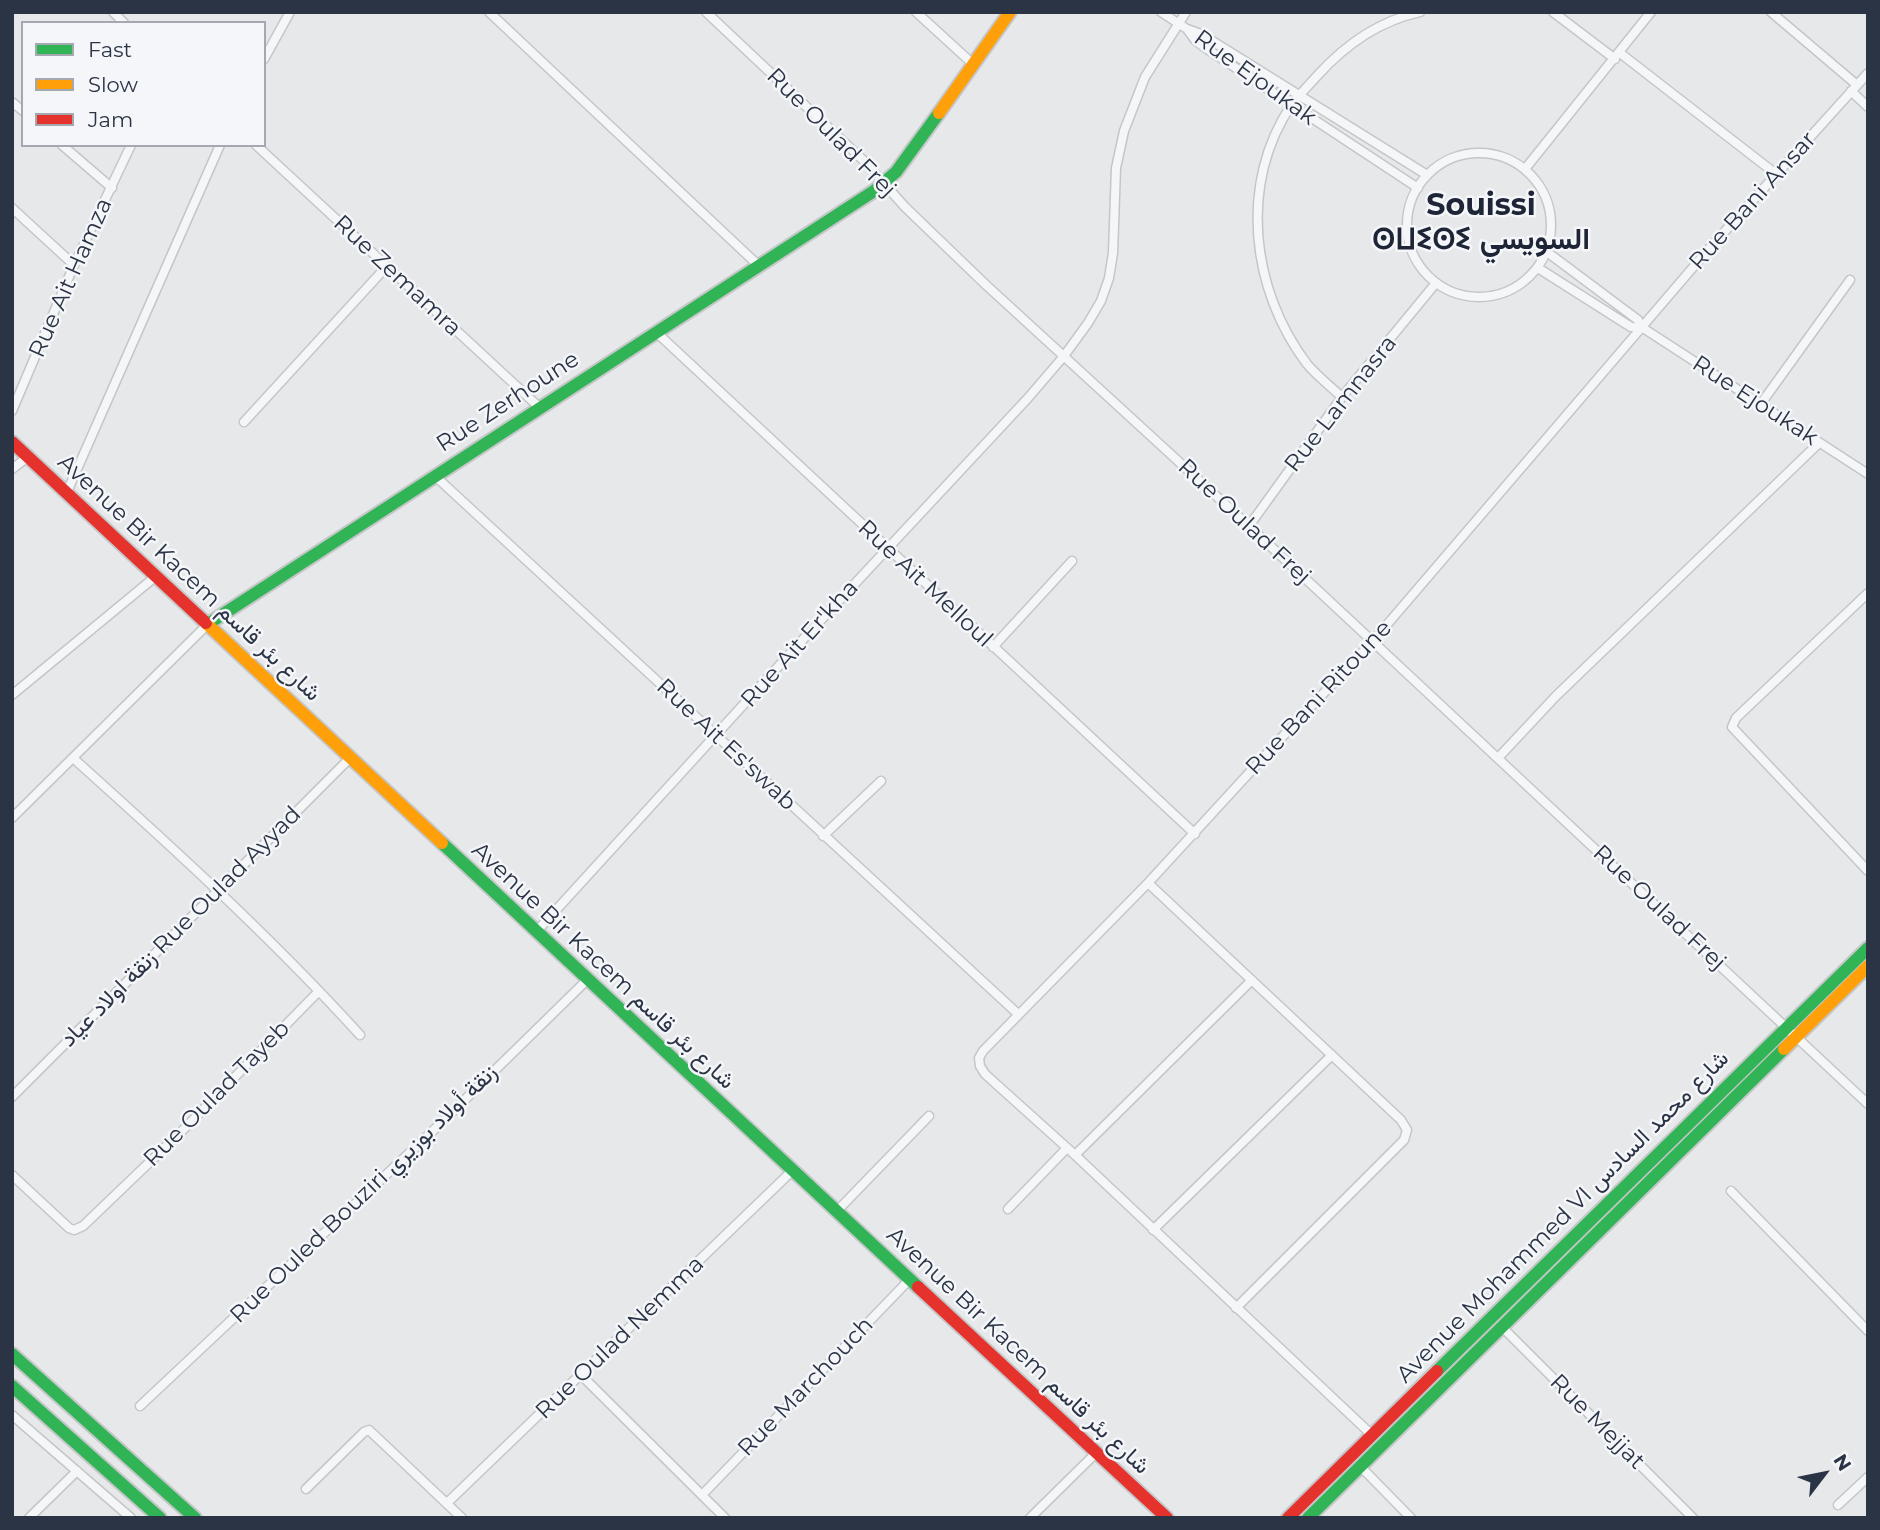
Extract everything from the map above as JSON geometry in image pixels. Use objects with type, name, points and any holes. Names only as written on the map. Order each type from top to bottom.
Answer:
[{"type":"main road","name":"Rue Zerhoune","points":[[208,624],[885,182],[913,151],[1010,12]]},
{"type":"main road","name":"Avenue Bir Kacem شارع بئر قاسم","points":[[12,442],[1167,1518]]},
{"type":"main road","name":"Avenue Mohammed VI شارع محمد السادس","points":[[1308,1518],[1502,1326],[1791,1032],[1868,947]]},
{"type":"main road","name":"Avenue Mohammed VI شارع محمد السادس","points":[[1288,1518],[1791,1032],[1868,966]]},
{"type":"main road","points":[[12,1353],[195,1518]]},
{"type":"main road","points":[[12,1386],[160,1518]]},
{"type":"street","points":[[266,55],[290,12]]},
{"type":"street","points":[[489,12],[758,265]]},
{"type":"street","name":"Rue Oulad Frej","points":[[706,12],[885,182],[917,219],[1868,1104]]},
{"type":"street","points":[[916,12],[974,65]]},
{"type":"street","name":"Rue Ejoukak","points":[[1161,12],[1187,29],[1201,34],[1427,175]]},
{"type":"street","name":"Rue Ait Er'kha","points":[[536,932],[1064,356],[1101,301],[1110,278],[1116,168],[1124,131],[1145,77],[1186,12]]},
{"type":"street","points":[[1342,397],[1310,367],[1293,343],[1275,307],[1260,257],[1257,216],[1260,186],[1277,133],[1299,95],[1342,51],[1364,35],[1420,12]]},
{"type":"street","points":[[1553,12],[1618,56],[1776,174]]},
{"type":"street","points":[[1525,169],[1651,12]]},
{"type":"street","points":[[1771,12],[1854,88],[1868,107]]},
{"type":"street","name":"Rue Ejoukak","points":[[1187,29],[1204,47],[1418,188]]},
{"type":"street","name":"Rue Bani Ansar","points":[[1642,330],[1776,174],[1868,73]]},
{"type":"street","points":[[64,147],[112,188]]},
{"type":"street","name":"Rue Ait Hamza","points":[[12,411],[75,265],[130,147]]},
{"type":"street","points":[[67,492],[219,147]]},
{"type":"street","name":"Rue Zemamra","points":[[258,147],[539,407]]},
{"type":"street","points":[[1484,153],[1504,158],[1525,169],[1545,196],[1551,215],[1547,252],[1538,268],[1521,285],[1499,294],[1475,298],[1452,292],[1436,283],[1415,258],[1408,234],[1409,208],[1427,175],[1446,161],[1464,155],[1484,153]]},
{"type":"street","points":[[12,208],[75,265]]},
{"type":"street","name":"Rue Ejoukak","points":[[1547,252],[1638,320],[1642,330]]},
{"type":"street","points":[[244,422],[387,266]]},
{"type":"street","name":"Rue Ejoukak","points":[[1538,268],[1631,327],[1642,330],[1868,474]]},
{"type":"street","points":[[1760,405],[1850,280]]},
{"type":"street","name":"Rue Lamnasra","points":[[1249,526],[1342,397],[1436,283]]},
{"type":"street","name":"Rue Bani Ritoune","points":[[1068,1148],[985,1074],[979,1058],[983,1051],[1195,834],[1373,642],[1642,330]]},
{"type":"street","name":"Rue Ait Melloul","points":[[656,332],[1195,834]]},
{"type":"street","points":[[1498,758],[1556,696],[1819,443]]},
{"type":"street","points":[[12,469],[28,457]]},
{"type":"street","name":"Rue Ait Es'swab","points":[[434,475],[1018,1014]]},
{"type":"street","points":[[993,647],[1072,561]]},
{"type":"street","points":[[12,695],[155,577]]},
{"type":"street","points":[[1868,593],[1732,725],[1733,730],[1868,871]]},
{"type":"street","name":"Rue Zerhoune","points":[[12,818],[208,624]]},
{"type":"street","points":[[73,758],[219,889],[360,1035]]},
{"type":"street","name":"زنقة اولاد عياد Rue Oulad Ayyad","points":[[12,1097],[349,758]]},
{"type":"street","points":[[823,836],[881,781]]},
{"type":"street","points":[[1148,883],[1405,1126],[1404,1140],[1236,1308]]},
{"type":"street","name":"Rue Ouled Bouziri زنقة أولاد بوزيري","points":[[140,1406],[428,1135],[587,980]]},
{"type":"street","points":[[1075,1155],[1252,980]]},
{"type":"street","name":"Rue Oulad Tayeb","points":[[12,1175],[74,1230],[83,1226],[115,1198],[319,991]]},
{"type":"street","points":[[1153,1230],[1332,1055]]},
{"type":"street","points":[[837,1211],[929,1116]]},
{"type":"street","points":[[1008,1209],[1068,1148],[1372,1435]]},
{"type":"street","name":"Rue Oulad Nemma","points":[[447,1503],[792,1171]]},
{"type":"street","points":[[1731,1191],[1868,1331]]},
{"type":"street","name":"Rue Marchouch","points":[[702,1495],[910,1279]]},
{"type":"street","name":"Rue Mejjat","points":[[1502,1326],[1693,1518]]},
{"type":"street","points":[[582,1376],[724,1518]]},
{"type":"street","points":[[12,1415],[131,1518]]},
{"type":"street","points":[[306,1489],[367,1430],[462,1518]]},
{"type":"street","points":[[1030,1518],[1096,1453]]},
{"type":"street","points":[[1360,1466],[1411,1518]]},
{"type":"street","points":[[29,1518],[77,1471]]},
{"type":"street","points":[[1838,1505],[1868,1477]]},
{"type":"traffic: fast","points":[[208,624],[874,191],[896,172],[939,113]]},
{"type":"traffic: fast","points":[[442,843],[918,1287]]},
{"type":"traffic: fast","points":[[1437,1371],[1868,948]]},
{"type":"traffic: fast","points":[[1308,1518],[1784,1049]]},
{"type":"traffic: fast","points":[[12,1354],[195,1518]]},
{"type":"traffic: fast","points":[[12,1386],[160,1518]]},
{"type":"traffic: slow","points":[[939,113],[1010,12]]},
{"type":"traffic: slow","points":[[206,623],[442,843]]},
{"type":"traffic: slow","points":[[1784,1049],[1868,966]]},
{"type":"traffic: jam","points":[[12,442],[206,623]]},
{"type":"traffic: jam","points":[[918,1287],[1167,1518]]},
{"type":"traffic: jam","points":[[1288,1518],[1437,1371]]},
{"type":"district","name":"Souissi ⵙⵡⵉⵙⵉ السويسي","points":[[1481,223]]}]
